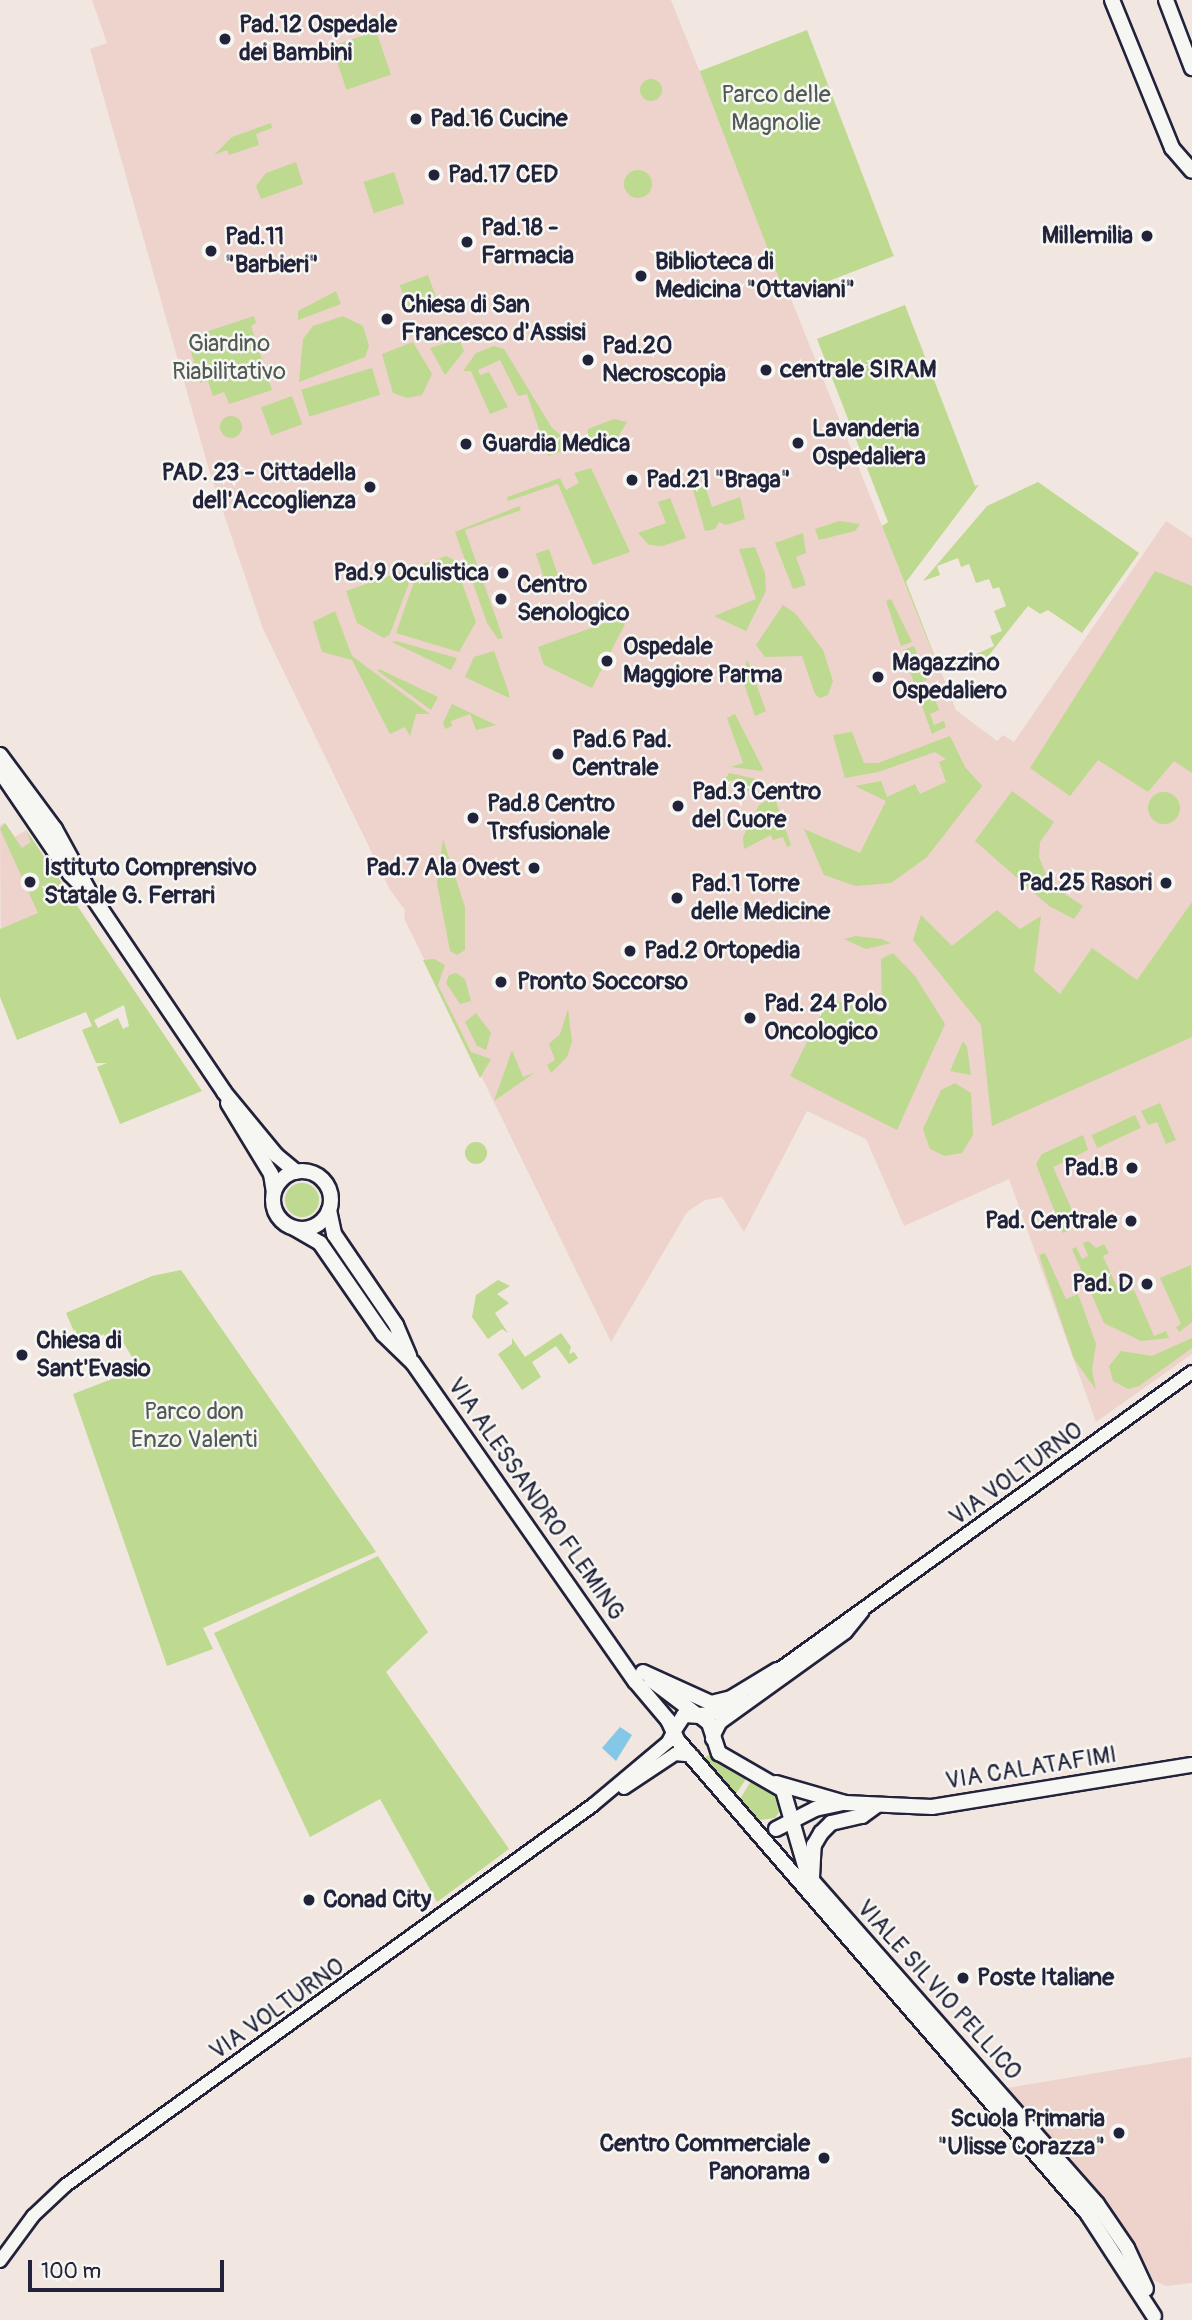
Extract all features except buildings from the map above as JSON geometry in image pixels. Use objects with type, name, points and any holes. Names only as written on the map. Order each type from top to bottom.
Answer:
[{"type":"main road","points":[[1112,0],[1172,148],[1192,171]]},
{"type":"main road","points":[[1166,0],[1192,68]]},
{"type":"main road","name":"VIA ALESSANDRO FLEMING","points":[[0,755],[55,829],[92,897],[224,1092],[275,1154],[296,1172],[323,1179],[331,1194],[330,1210],[334,1234],[396,1325],[413,1363]]},
{"type":"main road","name":"VIA ALESSANDRO FLEMING","points":[[0,771],[70,874],[92,897]]},
{"type":"main road","name":"VIA ALESSANDRO FLEMING","points":[[224,1092],[236,1121],[273,1178],[278,1217],[322,1245],[383,1334],[413,1363],[673,1731]]},
{"type":"main road","points":[[274,1194],[280,1181],[296,1172]]},
{"type":"main road","points":[[294,1228],[318,1225],[330,1210]]},
{"type":"main road","name":"VIA ALESSANDRO FLEMING","points":[[623,1659],[643,1672],[671,1699],[698,1714]]},
{"type":"main road","points":[[643,1672],[711,1703],[731,1698],[777,1670]]},
{"type":"main road","points":[[673,1731],[678,1718],[698,1714]]},
{"type":"main road","name":"VIA CALATAFIMI","points":[[698,1714],[709,1723],[712,1739],[722,1756],[771,1781],[845,1802],[876,1806],[943,1806],[1192,1765]]},
{"type":"main road","name":"VIALE SILVIO PELLICO","points":[[673,1731],[1082,2207],[1155,2318]]},
{"type":"main road","name":"VIA CALATAFIMI","points":[[771,1781],[790,1802]]},
{"type":"main road","points":[[752,1824],[765,1831],[776,1829],[788,1817],[790,1802]]},
{"type":"main road","name":"VIALE SILVIO PELLICO","points":[[790,1802],[804,1867],[816,1885],[1097,2204],[1131,2255],[1155,2318]]},
{"type":"main road","name":"VIA CALATAFIMI","points":[[776,1829],[815,1809],[845,1802]]},
{"type":"main road","name":"VIA CALATAFIMI","points":[[816,1885],[813,1850],[821,1833],[831,1823],[862,1816],[876,1806]]},
{"type":"street","name":"VIA VOLTURNO","points":[[698,1714],[724,1709],[843,1620],[865,1609],[1192,1373]]},
{"type":"street","name":"VIA VOLTURNO","points":[[712,1739],[720,1723],[846,1632],[865,1609]]},
{"type":"street","name":"VIA VOLTURNO","points":[[593,1805],[668,1742],[673,1731]]},
{"type":"street","name":"VIA VOLTURNO","points":[[0,2262],[33,2216],[76,2177],[593,1805],[675,1754],[686,1753],[696,1759]]},
{"type":"shaded area","name":"Ospedale Maggiore Parma","points":[[92,0],[671,0],[956,710],[997,741],[1003,735],[1014,742],[1166,521],[1192,538],[1192,1354],[1096,1422],[1009,1179],[904,1226],[866,1139],[807,1111],[744,1232],[722,1197],[705,1200],[687,1212],[611,1342],[404,918],[405,910],[390,890],[263,629],[209,470],[90,49],[107,43]]},
{"type":"shaded area","name":"Istituto Comprensivo Statale G. Ferrari","points":[[5,823],[15,837],[26,830],[91,926],[1,962],[0,825]]},
{"type":"shaded area","name":"Scuola Primaria \"Ulisse Corazza\"","points":[[1191,2057],[1192,2283],[1166,2286],[1153,2280],[1110,2207],[1007,2088]]},
{"type":"green space","name":"Parco delle Magnolie","points":[[807,30],[894,256],[786,297],[700,71]]},
{"type":"green space","points":[[376,31],[391,74],[347,90],[332,46]]},
{"type":"green space","points":[[651,79],[659,82],[662,90],[659,98],[651,101],[643,98],[640,90],[643,82]]},
{"type":"green space","points":[[271,123],[272,128],[256,134],[259,145],[229,155],[227,150],[214,155],[232,137]]},
{"type":"green space","points":[[296,162],[303,184],[261,199],[256,186],[266,173]]},
{"type":"green space","points":[[638,170],[648,174],[652,184],[648,194],[638,198],[628,194],[624,184],[628,174]]},
{"type":"green space","points":[[394,172],[404,203],[374,213],[364,182]]},
{"type":"green space","points":[[428,275],[438,302],[410,313],[400,285]]},
{"type":"green space","points":[[336,291],[341,304],[298,320],[298,311]]},
{"type":"green space","points":[[905,305],[975,486],[979,485],[906,582],[954,706],[882,526],[888,522],[817,339]]},
{"type":"green space","name":"Giardino Riabilitativo","points":[[254,316],[256,323],[251,326],[272,390],[229,404],[224,392],[213,396],[208,381],[200,383],[187,338]]},
{"type":"green space","points":[[343,316],[363,326],[369,346],[365,357],[299,382],[303,339],[313,326]]},
{"type":"green space","points":[[459,339],[464,351],[445,375],[430,348]]},
{"type":"green space","points":[[413,342],[432,374],[422,395],[407,398],[393,393],[382,354]]},
{"type":"green space","points":[[494,346],[504,349],[552,428],[575,447],[548,456],[527,394],[518,396],[500,360],[478,370],[480,375],[489,372],[508,407],[490,414],[471,371],[463,371],[476,353]]},
{"type":"green space","points":[[372,368],[380,395],[309,416],[301,390]]},
{"type":"green space","points":[[292,396],[302,424],[271,435],[261,407]]},
{"type":"green space","points":[[231,416],[239,419],[242,427],[239,435],[231,438],[223,435],[220,427],[223,419]]},
{"type":"green space","points":[[614,419],[627,422],[617,439],[599,445],[586,438],[588,429]]},
{"type":"green space","points":[[591,468],[630,552],[593,565],[558,484],[508,501],[507,497],[560,478],[566,490],[579,483],[574,473]]},
{"type":"green space","points":[[1038,482],[1139,553],[1082,633],[1048,610],[1040,614],[1028,606],[978,669],[954,664],[994,646],[990,636],[1002,631],[994,611],[1006,606],[999,587],[993,589],[989,579],[976,583],[969,564],[961,567],[958,558],[937,566],[940,575],[923,581],[987,506]]},
{"type":"green space","points":[[705,486],[712,507],[740,497],[745,519],[726,525],[719,522],[715,529],[705,531],[693,490]]},
{"type":"green space","points":[[670,498],[686,538],[663,546],[649,545],[638,533],[666,523],[658,502]]},
{"type":"green space","points":[[519,506],[521,510],[465,530],[503,638],[498,639],[487,623],[455,532]]},
{"type":"green space","points":[[839,521],[860,524],[855,531],[819,540],[815,529]]},
{"type":"green space","points":[[803,533],[806,553],[796,557],[806,585],[793,589],[775,543]]},
{"type":"green space","points":[[755,547],[765,573],[766,591],[746,631],[714,616],[756,599],[739,549]]},
{"type":"green space","points":[[549,549],[563,589],[549,593],[536,554]]},
{"type":"green space","points":[[446,556],[454,560],[476,622],[459,652],[396,633],[420,565]]},
{"type":"green space","points":[[415,567],[390,634],[384,638],[357,623],[346,591]]},
{"type":"green space","points":[[1155,571],[1192,586],[1192,773],[1174,761],[1148,792],[1098,760],[1070,796],[1030,768]]},
{"type":"green space","points":[[891,599],[912,642],[901,646],[886,601]]},
{"type":"green space","points":[[783,605],[796,614],[823,650],[833,681],[828,695],[820,698],[815,694],[802,656],[765,657],[756,645]]},
{"type":"green space","points":[[335,611],[352,656],[430,714],[416,714],[410,736],[405,727],[390,734],[352,660],[322,652],[313,622]]},
{"type":"green space","points":[[622,617],[625,624],[592,688],[544,665],[538,647]]},
{"type":"green space","points":[[392,642],[457,658],[451,670]]},
{"type":"green space","points":[[914,646],[927,680],[915,685],[907,664],[912,662],[903,650]]},
{"type":"green space","points":[[494,651],[509,698],[465,677],[474,657]]},
{"type":"green space","points":[[747,659],[766,711],[755,716],[743,681]]},
{"type":"green space","points":[[379,669],[438,697],[431,710],[378,671]]},
{"type":"green space","points":[[931,688],[939,710],[930,714],[934,725],[944,721],[946,727],[932,734],[917,692]]},
{"type":"green space","points":[[452,704],[496,725],[476,730],[470,714],[451,721],[452,726],[445,729],[443,723]]},
{"type":"green space","points":[[735,714],[762,771],[731,767],[743,763],[727,718]]},
{"type":"green space","points":[[852,732],[864,763],[878,763],[950,736],[965,767],[982,786],[927,857],[891,883],[856,886],[824,875],[804,829],[860,853],[886,801],[855,786],[881,781],[887,797],[915,784],[920,794],[946,782],[939,762],[946,759],[935,752],[878,772],[845,778],[833,735]]},
{"type":"green space","points":[[729,773],[756,779],[750,792],[743,788],[739,778],[729,782],[729,795],[719,790]]},
{"type":"green space","points":[[1012,791],[1054,822],[1040,842],[1039,857],[1050,884],[1083,906],[1074,919],[1049,906],[975,841]]},
{"type":"green space","points":[[1164,792],[1175,797],[1180,808],[1175,819],[1164,824],[1153,819],[1148,808],[1153,797]]},
{"type":"green space","points":[[774,796],[791,845],[787,847],[783,837],[773,840],[771,835],[744,849],[743,837],[759,805]]},
{"type":"green space","points":[[5,823],[22,848],[31,842],[26,830],[202,1091],[120,1124],[97,1067],[107,1063],[96,1063],[82,1030],[92,1026],[86,1012],[17,1040],[0,997],[0,929],[38,913],[0,829]],"holes":[[[124,1005],[129,1026],[123,1029],[118,1018],[98,1028],[94,1020]]]},
{"type":"green space","points":[[443,839],[465,907],[465,950],[457,955],[450,951],[437,883]]},
{"type":"green space","points":[[1192,902],[1192,1037],[992,1126],[981,1025],[913,940],[921,915],[952,946],[997,910],[1020,929],[1041,916],[1034,971],[1060,994],[1092,948],[1137,980]]},
{"type":"green space","points":[[856,936],[891,943],[866,949],[844,939]]},
{"type":"green space","points":[[893,953],[915,976],[945,1024],[897,1130],[790,1076],[829,998],[882,1016],[881,959]]},
{"type":"green space","points":[[434,959],[445,965],[438,985],[471,1052],[491,1059],[480,1078],[423,960]]},
{"type":"green space","points":[[456,973],[465,979],[471,1001],[460,1004],[446,983],[449,975]]},
{"type":"green space","points":[[568,1009],[572,1042],[567,1057],[551,1073],[547,1065],[555,1060],[549,1044],[560,1034]]},
{"type":"green space","points":[[476,1013],[491,1033],[486,1050],[477,1046],[465,1022]]},
{"type":"green space","points":[[963,1041],[967,1047],[971,1075],[950,1071]]},
{"type":"green space","points":[[512,1050],[523,1077],[534,1073],[494,1101]]},
{"type":"green space","points":[[955,1083],[971,1093],[973,1135],[962,1153],[945,1156],[930,1149],[923,1129],[941,1090]]},
{"type":"green space","points":[[1160,1103],[1176,1140],[1166,1144],[1157,1122],[1148,1125],[1141,1111]]},
{"type":"green space","points":[[1135,1115],[1141,1128],[1097,1148],[1091,1135]]},
{"type":"green space","points":[[1083,1135],[1088,1150],[1053,1167],[1079,1226],[1063,1233],[1036,1164],[1042,1154]]},
{"type":"green space","points":[[476,1142],[484,1145],[487,1153],[484,1161],[476,1164],[468,1161],[465,1153],[468,1145]]},
{"type":"green space","points":[[302,1183],[314,1188],[319,1200],[314,1212],[302,1217],[290,1212],[285,1200],[290,1188]]},
{"type":"green space","points":[[1088,1241],[1096,1248],[1104,1244],[1109,1253],[1103,1256],[1120,1294],[1134,1290],[1154,1336],[1166,1331],[1169,1338],[1141,1341],[1104,1323],[1072,1249],[1076,1247],[1082,1259],[1088,1256],[1083,1243]]},
{"type":"green space","points":[[1045,1253],[1066,1299],[1078,1294],[1096,1344],[1092,1370],[1096,1390],[1074,1359],[1039,1255]]},
{"type":"green space","points":[[1191,1265],[1192,1322],[1179,1332],[1176,1327],[1181,1324],[1160,1278]]},
{"type":"green space","name":"Parco don Enzo Valenti","points":[[181,1270],[376,1552],[203,1628],[213,1649],[167,1666],[73,1394],[125,1374],[132,1357],[117,1332],[79,1343],[66,1313],[152,1276]]},
{"type":"green space","points":[[498,1280],[510,1286],[497,1294],[509,1303],[495,1313],[508,1333],[502,1329],[488,1339],[472,1317],[476,1295]]},
{"type":"green space","points":[[561,1333],[571,1347],[569,1354],[574,1352],[578,1358],[569,1364],[556,1346],[532,1362],[541,1377],[522,1390],[498,1354],[512,1344],[512,1338],[525,1357]]},
{"type":"green space","points":[[1192,1338],[1192,1348],[1139,1386],[1128,1389],[1113,1381],[1109,1366],[1121,1351],[1152,1356]]},
{"type":"green space","points":[[378,1556],[428,1632],[386,1672],[509,1849],[437,1902],[380,1799],[310,1837],[214,1633]]},
{"type":"green space","points":[[708,1755],[746,1779],[736,1794],[705,1758]]},
{"type":"green space","points":[[751,1781],[779,1798],[782,1808],[775,1818],[759,1820],[740,1799]]},
{"type":"water","points":[[620,1727],[632,1735],[616,1761],[602,1748]]},
{"type":"place","name":"Pad.12 Ospedale dei Bambini","points":[[225,39]]},
{"type":"place","name":"Pad.16 Cucine","points":[[416,119]]},
{"type":"place","name":"Pad.17 CED","points":[[434,175]]},
{"type":"place","name":"Millemilia","points":[[1147,236]]},
{"type":"place","name":"Pad.18 - Farmacia","points":[[467,242]]},
{"type":"place","name":"Pad.11 \"Barbieri\"","points":[[211,251]]},
{"type":"place","name":"Biblioteca di Medicina \"Ottaviani\"","points":[[641,276]]},
{"type":"place","name":"Chiesa di San Francesco d'Assisi","points":[[387,319]]},
{"type":"place","name":"Pad.20 Necroscopia","points":[[588,360]]},
{"type":"place","name":"centrale SIRAM","points":[[766,370]]},
{"type":"place","name":"Lavanderia Ospedaliera","points":[[798,443]]},
{"type":"place","name":"Guardia Medica","points":[[466,444]]},
{"type":"place","name":"Pad.21 \"Braga\"","points":[[632,480]]},
{"type":"place","name":"PAD. 23 - Cittadella dell'Accoglienza","points":[[370,487]]},
{"type":"place","name":"Pad.9 Oculistica","points":[[503,573]]},
{"type":"place","name":"Centro Senologico","points":[[501,599]]},
{"type":"place","name":"Ospedale Maggiore Parma","points":[[607,661]]},
{"type":"place","name":"Magazzino Ospedaliero","points":[[878,677]]},
{"type":"place","name":"Pad.6 Pad. Centrale","points":[[558,754]]},
{"type":"place","name":"Pad.3 Centro del Cuore","points":[[678,806]]},
{"type":"place","name":"Pad.8 Centro Trsfusionale","points":[[473,818]]},
{"type":"place","name":"Pad.7 Ala Ovest","points":[[534,868]]},
{"type":"place","name":"Istituto Comprensivo Statale G. Ferrari","points":[[30,882]]},
{"type":"place","name":"Pad.25 Rasori","points":[[1166,883]]},
{"type":"place","name":"Pad.1 Torre delle Medicine","points":[[677,898]]},
{"type":"place","name":"Pad.2 Ortopedia","points":[[630,951]]},
{"type":"place","name":"Pronto Soccorso","points":[[501,982]]},
{"type":"place","name":"Pad. 24 Polo Oncologico","points":[[750,1018]]},
{"type":"place","name":"Pad.B","points":[[1132,1168]]},
{"type":"place","name":"Pad. Centrale","points":[[1131,1221]]},
{"type":"place","name":"Pad. D","points":[[1147,1284]]},
{"type":"place","name":"Chiesa di Sant'Evasio","points":[[22,1355]]},
{"type":"place","name":"Conad City","points":[[309,1900]]},
{"type":"place","name":"Poste Italiane","points":[[963,1978]]},
{"type":"place","name":"Scuola Primaria \"Ulisse Corazza\"","points":[[1119,2133]]},
{"type":"place","name":"Centro Commerciale Panorama","points":[[824,2158]]}]
